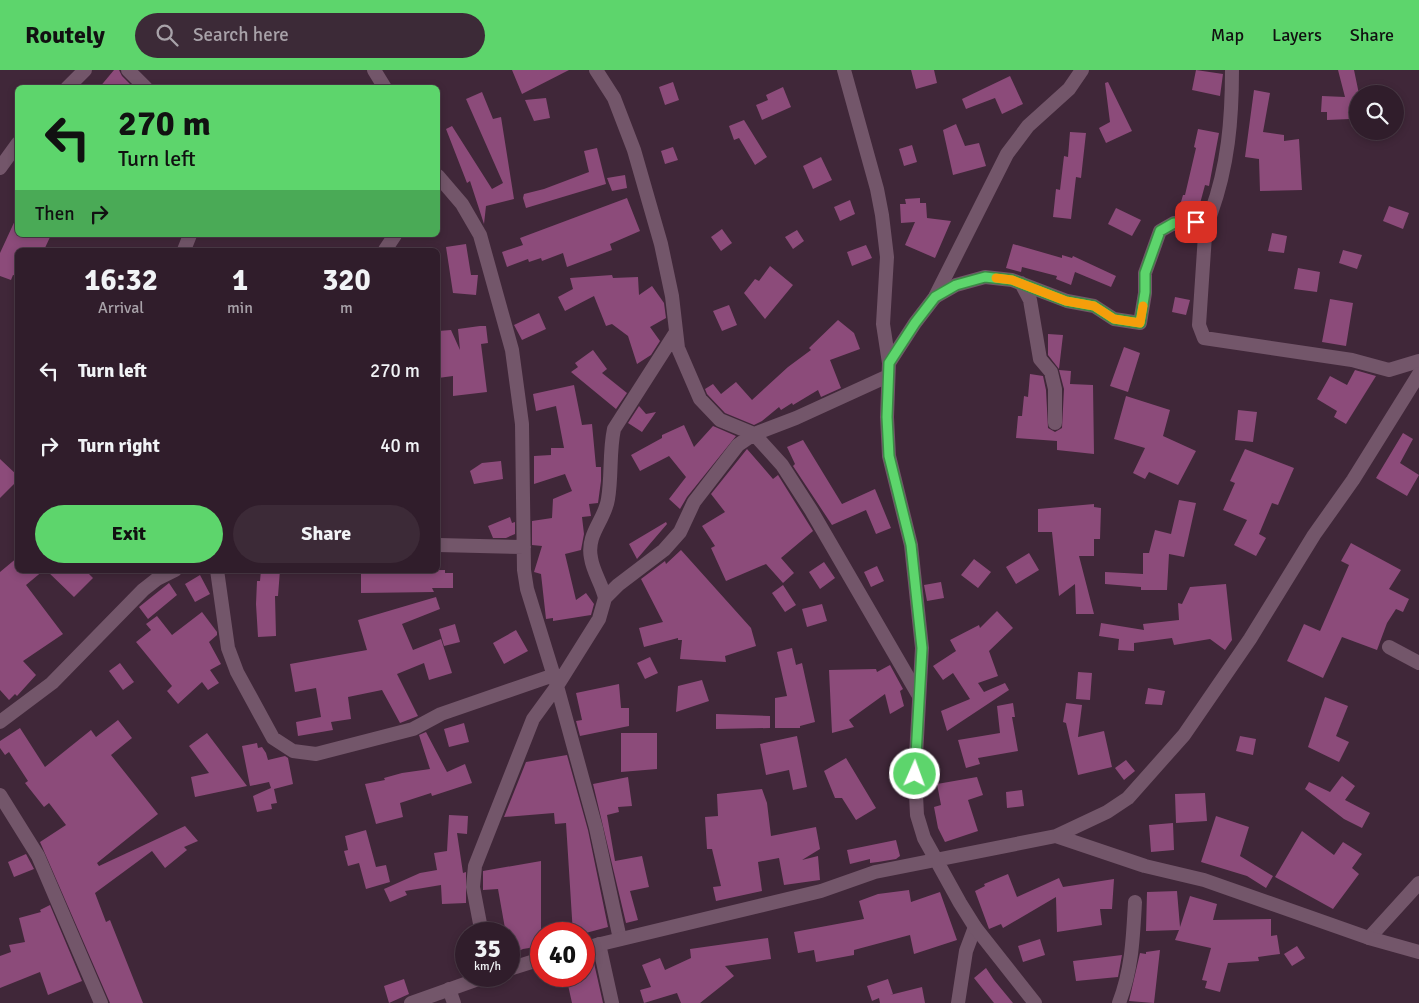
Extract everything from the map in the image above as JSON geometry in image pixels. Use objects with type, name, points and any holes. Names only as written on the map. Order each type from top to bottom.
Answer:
[{"type":"street","points":[[70,85],[85,70]]},
{"type":"street","points":[[128,70],[143,85]]},
{"type":"street","points":[[374,70],[383,85]]},
{"type":"street","points":[[596,70],[614,98],[634,150],[661,244],[672,296],[676,332],[681,354],[700,399],[720,420],[754,434],[782,465],[811,510],[919,696]]},
{"type":"street","points":[[844,70],[877,189],[887,257],[883,324],[889,370],[887,417],[889,456],[905,518],[918,600],[922,648],[915,798],[924,838],[936,860],[975,927],[1034,1003]]},
{"type":"street","points":[[480,922],[473,887],[475,866],[533,719],[555,680],[595,627],[605,598],[618,585],[664,550],[680,532],[694,502],[738,445],[754,434],[889,370],[915,323],[935,297],[1006,154],[1028,126],[1068,88],[1082,70]]},
{"type":"street","points":[[1232,70],[1228,157],[1205,235],[1199,325],[1204,338],[1352,360],[1389,370],[1419,361]]},
{"type":"street","points":[[0,168],[15,147]]},
{"type":"street","points":[[440,178],[462,204],[480,235],[486,250],[512,350],[522,424],[526,588],[555,680],[596,828],[620,939]]},
{"type":"street","points":[[935,297],[956,285],[985,277],[1012,280],[1066,301],[1094,306],[1114,319],[1140,323],[1145,292],[1145,273],[1160,231],[1174,223],[1187,227],[1211,213]]},
{"type":"street","points":[[386,248],[394,237]]},
{"type":"street","points":[[1021,283],[1030,300],[1040,359],[1051,372],[1055,389],[1055,423]]},
{"type":"street","points":[[605,598],[602,585],[590,558],[591,542],[608,500],[611,443],[614,429],[676,332]]},
{"type":"street","points":[[595,945],[821,891],[874,872],[1056,836],[1107,812],[1128,798],[1184,735],[1250,639],[1314,535],[1353,480],[1419,374]]},
{"type":"street","points":[[440,545],[524,547]]},
{"type":"street","points":[[0,722],[52,683],[143,590],[157,579],[169,573]]},
{"type":"street","points":[[217,573],[228,648],[237,672],[273,738],[294,752],[316,754],[413,729],[441,714],[555,680]]},
{"type":"street","points":[[1390,647],[1419,663]]},
{"type":"street","points":[[0,795],[38,856],[101,1003]]},
{"type":"street","points":[[1056,836],[1145,866],[1204,880],[1369,938],[1419,952]]},
{"type":"street","points":[[1369,938],[1419,883]]},
{"type":"street","points":[[1119,1003],[1128,979],[1133,952],[1134,902]]},
{"type":"street","points":[[958,1003],[966,952],[975,927]]},
{"type":"street","points":[[599,944],[612,1003]]},
{"type":"street","points":[[411,1003],[458,987]]},
{"type":"street","points":[[450,990],[454,1003]]},
{"type":"building","points":[[114,70],[119,70],[131,85],[102,85]]},
{"type":"building","points":[[512,70],[569,70],[522,94]]},
{"type":"building","points":[[911,70],[934,70],[937,83],[916,89]]},
{"type":"building","points":[[1196,70],[1223,74],[1220,96],[1192,90]]},
{"type":"building","points":[[1338,70],[1354,70],[1357,85],[1349,85],[1349,119],[1327,120],[1327,112],[1321,112],[1322,96],[1345,97]]},
{"type":"building","points":[[1010,76],[1023,104],[1002,114],[995,98],[966,109],[962,99]]},
{"type":"building","points":[[673,82],[679,100],[665,105],[659,87]]},
{"type":"building","points":[[1108,82],[1132,131],[1106,143],[1099,128],[1110,122],[1105,83]]},
{"type":"building","points":[[783,87],[791,107],[762,120],[756,105],[768,100],[766,95]]},
{"type":"building","points":[[1254,90],[1270,93],[1263,132],[1284,135],[1284,141],[1299,139],[1302,190],[1260,191],[1259,159],[1245,157]]},
{"type":"building","points":[[482,92],[493,119],[501,117],[514,199],[486,206],[484,224],[470,181],[467,183],[446,129],[452,126],[492,189],[503,183],[466,99]]},
{"type":"building","points":[[546,98],[550,118],[534,121],[525,100]]},
{"type":"building","points":[[744,120],[767,157],[755,165],[739,138],[734,140],[729,126]]},
{"type":"building","points":[[956,124],[965,146],[979,143],[986,166],[953,175],[943,130]]},
{"type":"building","points":[[1198,129],[1219,133],[1209,186],[1205,185],[1198,211],[1194,213],[1179,209],[1183,195],[1185,195],[1196,148],[1194,147]]},
{"type":"building","points":[[1070,132],[1086,133],[1081,178],[1076,177],[1071,219],[1053,217],[1056,189],[1060,190],[1064,156],[1068,157]]},
{"type":"building","points":[[912,145],[917,162],[904,166],[899,149]]},
{"type":"building","points":[[673,147],[678,160],[665,164],[661,151]]},
{"type":"building","points":[[597,148],[606,184],[526,208],[523,198],[524,194],[544,189],[589,172],[584,151]]},
{"type":"building","points":[[821,157],[832,180],[813,189],[803,166]]},
{"type":"building","points":[[625,175],[627,188],[612,191],[607,178]]},
{"type":"building","points":[[627,198],[640,231],[610,244],[612,250],[567,267],[563,253],[542,261],[541,258],[529,262],[528,259],[507,267],[502,252],[523,245],[520,238]]},
{"type":"building","points":[[920,198],[920,203],[926,203],[927,218],[951,221],[935,258],[905,245],[915,222],[901,223],[900,204],[906,204],[905,199]]},
{"type":"building","points":[[850,200],[855,214],[840,221],[834,207]]},
{"type":"building","points":[[1389,206],[1409,213],[1403,229],[1383,221]]},
{"type":"building","points":[[1116,208],[1141,220],[1132,236],[1108,224]]},
{"type":"building","points":[[15,220],[15,237],[50,237],[45,248],[15,248],[15,275],[13,275],[11,280],[0,276],[0,253]]},
{"type":"building","points":[[722,229],[732,243],[721,251],[711,237]]},
{"type":"building","points":[[797,230],[804,241],[793,249],[785,237]]},
{"type":"building","points":[[1272,233],[1287,236],[1284,253],[1268,251]]},
{"type":"building","points":[[466,244],[471,275],[478,275],[476,295],[453,293],[446,247]]},
{"type":"building","points":[[1013,244],[1062,258],[1062,255],[1072,258],[1073,256],[1116,276],[1111,287],[1075,272],[1071,285],[1056,279],[1057,276],[1022,267],[1021,272],[1006,268]]},
{"type":"building","points":[[866,245],[872,258],[852,266],[847,252]]},
{"type":"building","points":[[1343,250],[1362,255],[1357,269],[1339,263]]},
{"type":"building","points":[[770,266],[793,285],[765,319],[744,293],[755,279],[759,281]]},
{"type":"building","points":[[1298,268],[1320,272],[1317,292],[1294,289]]},
{"type":"building","points":[[612,275],[613,278],[638,277],[639,295],[652,286],[664,303],[666,318],[650,327],[660,341],[651,355],[637,364],[628,336],[612,324],[606,326],[594,296],[565,311],[558,297],[573,289],[570,278]]},
{"type":"building","points":[[1175,297],[1190,300],[1186,315],[1172,312]]},
{"type":"building","points":[[1330,299],[1353,303],[1346,346],[1322,342]]},
{"type":"building","points":[[729,305],[737,325],[722,331],[713,311]]},
{"type":"building","points":[[539,313],[546,329],[522,340],[514,325]]},
{"type":"building","points":[[838,320],[854,333],[860,349],[830,360],[841,388],[821,397],[818,390],[793,405],[792,403],[781,410],[779,407],[754,425],[725,413],[707,394],[705,389],[713,384],[721,394],[736,382],[752,400],[788,367],[811,350],[809,348]]},
{"type":"building","points":[[486,326],[488,343],[481,344],[487,392],[453,396],[453,376],[440,378],[440,331],[451,330],[460,350],[458,329]]},
{"type":"building","points":[[1048,334],[1063,335],[1059,369],[1048,355]]},
{"type":"building","points":[[1124,347],[1140,353],[1128,392],[1110,386]]},
{"type":"building","points":[[593,350],[607,369],[602,373],[627,393],[616,409],[571,372],[578,367],[575,363]]},
{"type":"building","points":[[1059,370],[1071,371],[1070,384],[1093,385],[1094,454],[1057,450],[1057,441],[1016,438],[1018,416],[1022,416],[1024,396],[1028,397],[1030,374],[1043,376],[1046,390],[1048,428],[1055,432],[1062,428],[1064,389]]},
{"type":"building","points":[[1355,370],[1376,376],[1346,424],[1334,417],[1337,411],[1317,399],[1330,376],[1347,385]]},
{"type":"building","points":[[574,385],[582,425],[592,424],[596,467],[601,467],[601,481],[598,503],[589,504],[591,516],[582,517],[584,534],[581,550],[565,554],[576,600],[586,593],[594,604],[591,615],[553,621],[553,618],[546,619],[541,574],[534,572],[542,546],[532,545],[532,521],[552,518],[553,499],[572,491],[565,474],[534,484],[534,456],[551,455],[551,448],[564,448],[556,406],[536,411],[533,394]]},
{"type":"building","points":[[1126,396],[1170,410],[1163,436],[1196,451],[1178,485],[1149,472],[1145,479],[1133,473],[1145,448],[1114,439]]},
{"type":"building","points":[[639,406],[646,414],[656,412],[642,432],[628,423]]},
{"type":"building","points":[[1238,410],[1257,412],[1253,442],[1235,440]]},
{"type":"building","points":[[684,425],[694,447],[713,426],[736,436],[687,497],[680,509],[669,499],[686,477],[669,456],[640,471],[631,455],[662,438],[662,435]]},
{"type":"building","points":[[1403,433],[1413,439],[1400,463],[1419,475],[1407,496],[1376,478]]},
{"type":"building","points":[[803,440],[842,504],[875,489],[891,528],[876,534],[866,510],[832,525],[793,466],[795,464],[787,447]]},
{"type":"building","points":[[747,449],[773,479],[778,475],[813,531],[781,558],[794,573],[783,583],[766,564],[726,581],[711,548],[715,546],[702,526],[725,512],[711,494]]},
{"type":"building","points":[[1245,449],[1294,468],[1278,505],[1272,503],[1259,534],[1266,538],[1256,556],[1234,545],[1247,520],[1223,510],[1235,483],[1230,481]]},
{"type":"building","points":[[0,459],[15,473],[15,483],[0,498]]},
{"type":"building","points":[[501,461],[503,479],[474,484],[470,471],[482,463]]},
{"type":"building","points":[[1179,500],[1196,503],[1184,557],[1169,554],[1167,590],[1141,590],[1141,587],[1105,584],[1105,572],[1143,574],[1143,553],[1149,553],[1155,530],[1171,534]]},
{"type":"building","points":[[1094,504],[1094,507],[1101,508],[1100,539],[1094,539],[1094,556],[1079,556],[1094,614],[1076,614],[1075,584],[1059,596],[1052,532],[1038,532],[1038,509]]},
{"type":"building","points":[[510,517],[512,523],[515,522],[515,534],[506,538],[493,538],[488,526]]},
{"type":"building","points":[[666,522],[667,524],[637,559],[629,544]]},
{"type":"building","points":[[1351,543],[1401,570],[1389,589],[1409,599],[1403,612],[1396,609],[1387,623],[1377,650],[1342,637],[1323,678],[1287,661],[1304,624],[1320,631],[1349,565],[1341,561]]},
{"type":"building","points":[[681,550],[751,628],[756,646],[725,656],[726,662],[680,659],[682,640],[678,640],[678,638],[644,647],[639,628],[663,622],[641,579],[665,561],[666,564]]},
{"type":"building","points":[[1029,553],[1039,570],[1016,584],[1006,567]]},
{"type":"building","points":[[974,559],[991,572],[978,588],[961,575]]},
{"type":"building","points":[[15,560],[15,573],[40,573],[26,585],[63,634],[23,661],[36,675],[17,696],[15,694],[9,700],[0,690],[0,572]]},
{"type":"building","points":[[824,562],[835,578],[820,589],[809,572]]},
{"type":"building","points":[[877,566],[884,581],[871,587],[864,572]]},
{"type":"building","points":[[440,570],[445,570],[445,573],[453,573],[453,588],[432,588],[434,592],[361,593],[361,573],[440,573]]},
{"type":"building","points":[[49,573],[88,573],[93,578],[74,597]]},
{"type":"building","points":[[261,573],[280,573],[278,596],[275,596],[276,636],[258,637],[256,604],[257,581],[260,581]]},
{"type":"building","points":[[200,575],[210,594],[195,602],[185,584]]},
{"type":"building","points":[[941,582],[944,598],[927,601],[924,585]]},
{"type":"building","points":[[169,583],[177,595],[148,619],[139,607]]},
{"type":"building","points":[[1226,584],[1232,640],[1225,650],[1210,639],[1174,645],[1172,638],[1134,643],[1134,651],[1118,650],[1119,639],[1099,636],[1101,623],[1144,630],[1143,624],[1179,620],[1178,603],[1182,604],[1190,587]]},
{"type":"building","points":[[783,585],[796,605],[785,612],[772,593]]},
{"type":"building","points":[[436,597],[440,609],[402,624],[413,650],[441,639],[452,673],[429,680],[424,663],[397,674],[418,716],[400,723],[382,690],[348,697],[351,719],[331,722],[333,730],[298,736],[296,722],[321,717],[316,688],[295,692],[290,664],[367,650],[358,620]]},
{"type":"building","points":[[822,604],[827,621],[807,627],[802,609]]},
{"type":"building","points":[[997,611],[1013,628],[989,651],[998,676],[978,683],[984,692],[1005,683],[1009,690],[947,731],[941,711],[970,699],[953,673],[943,680],[933,666],[956,651],[950,640],[979,625],[980,628]]},
{"type":"building","points":[[202,612],[217,632],[217,635],[209,642],[221,664],[210,670],[219,683],[208,690],[202,682],[178,704],[167,691],[172,686],[136,642],[151,630],[146,624],[157,616],[172,635]]},
{"type":"building","points":[[455,624],[460,642],[444,646],[439,629]]},
{"type":"building","points":[[516,630],[528,651],[504,664],[493,643]]},
{"type":"building","points":[[792,648],[796,665],[802,663],[815,722],[800,726],[800,728],[775,728],[775,698],[787,696],[777,652]]},
{"type":"building","points":[[650,657],[658,673],[645,679],[637,663]]},
{"type":"building","points":[[120,663],[134,682],[123,690],[109,671]]},
{"type":"building","points":[[890,665],[903,689],[900,691],[904,706],[890,714],[885,694],[849,720],[854,727],[832,733],[829,670],[876,669],[877,672]]},
{"type":"building","points":[[1078,672],[1092,673],[1090,700],[1076,699]]},
{"type":"building","points":[[702,680],[709,701],[676,712],[678,686]]},
{"type":"building","points":[[619,684],[621,708],[629,708],[629,726],[580,736],[576,721],[582,720],[576,693]]},
{"type":"building","points":[[1148,688],[1165,691],[1162,705],[1145,704]]},
{"type":"building","points":[[1325,697],[1348,706],[1336,736],[1349,742],[1339,762],[1308,747]]},
{"type":"building","points":[[1013,703],[1015,717],[1012,717],[1018,751],[978,758],[980,764],[966,768],[958,740],[1000,733],[997,706]]},
{"type":"building","points":[[1066,703],[1082,705],[1078,737],[1104,731],[1112,767],[1078,775],[1066,723],[1063,722]]},
{"type":"building","points":[[716,714],[770,716],[770,728],[716,729]]},
{"type":"building","points":[[118,720],[132,738],[111,755],[158,814],[97,863],[99,866],[185,826],[198,841],[184,847],[187,850],[165,868],[152,851],[95,893],[106,922],[110,920],[143,1003],[110,1003],[40,842],[66,825],[49,803],[44,807],[25,783],[28,781],[9,752],[5,755],[0,748],[0,741],[20,728],[45,767],[91,730],[96,737]]},
{"type":"building","points":[[464,723],[469,742],[449,747],[444,729]]},
{"type":"building","points":[[426,732],[447,772],[465,764],[472,783],[432,796],[431,793],[400,803],[403,817],[376,824],[365,784],[385,780],[384,778],[402,773],[430,769],[419,735]]},
{"type":"building","points":[[207,733],[247,786],[195,797],[191,777],[209,773],[189,746]]},
{"type":"building","points":[[621,733],[657,733],[657,769],[621,772]]},
{"type":"building","points":[[797,736],[807,787],[793,790],[789,770],[766,775],[760,744]]},
{"type":"building","points":[[1240,736],[1256,739],[1253,755],[1236,751]]},
{"type":"building","points":[[257,743],[258,748],[262,747],[266,753],[268,760],[285,756],[288,758],[293,784],[274,789],[277,803],[271,804],[272,809],[257,812],[253,796],[271,788],[269,782],[250,786],[242,746]]},
{"type":"building","points":[[567,755],[588,830],[608,927],[595,930],[595,922],[572,922],[566,823],[555,824],[554,813],[504,817],[526,762]]},
{"type":"building","points":[[846,758],[876,808],[856,820],[842,798],[835,798],[824,771]]},
{"type":"building","points":[[1126,760],[1135,771],[1124,780],[1115,768]]},
{"type":"building","points":[[1342,776],[1355,786],[1345,800],[1370,813],[1362,828],[1344,819],[1305,789],[1309,782],[1330,792]]},
{"type":"building","points":[[628,777],[632,806],[618,807],[619,812],[607,815],[615,861],[642,856],[649,887],[630,891],[638,920],[626,923],[593,784]]},
{"type":"building","points":[[977,777],[983,795],[968,800],[978,831],[945,842],[938,828],[934,807],[941,805],[937,784]]},
{"type":"building","points":[[762,789],[767,803],[771,836],[816,827],[820,849],[802,860],[818,856],[820,880],[784,885],[779,858],[758,862],[762,891],[716,901],[713,887],[721,886],[712,849],[707,849],[705,817],[718,816],[717,794]]},
{"type":"building","points":[[1022,790],[1024,806],[1007,808],[1006,792]]},
{"type":"building","points":[[1205,793],[1207,821],[1176,823],[1175,794]]},
{"type":"building","points":[[449,815],[468,816],[467,834],[457,833],[463,873],[466,872],[466,903],[442,904],[441,885],[405,891],[407,895],[390,902],[384,889],[420,873],[437,870],[434,853],[447,851]]},
{"type":"building","points":[[1216,816],[1249,827],[1240,856],[1273,876],[1266,888],[1247,876],[1201,862]]},
{"type":"building","points":[[1173,823],[1174,850],[1151,852],[1149,825]]},
{"type":"building","points":[[366,830],[376,867],[386,865],[390,882],[366,889],[359,863],[348,866],[344,851],[348,850],[345,836]]},
{"type":"building","points":[[1302,831],[1334,855],[1343,842],[1362,854],[1352,868],[1359,874],[1333,909],[1275,877]]},
{"type":"building","points":[[896,840],[900,856],[896,859],[870,863],[870,859],[850,864],[847,850]]},
{"type":"building","points":[[26,854],[34,869],[14,877],[8,862]]},
{"type":"building","points":[[541,861],[541,922],[530,922],[530,948],[520,950],[520,922],[504,922],[498,889],[483,890],[483,871]]},
{"type":"building","points":[[1008,874],[1017,897],[1059,878],[1063,887],[1114,879],[1112,909],[1100,909],[1102,925],[1057,932],[1056,897],[1003,928],[1001,924],[989,929],[975,891],[985,886],[984,884]]},
{"type":"building","points":[[909,890],[911,902],[940,892],[957,940],[914,954],[910,935],[854,950],[854,955],[816,962],[814,950],[798,953],[794,932],[864,919],[859,901],[878,894]]},
{"type":"building","points":[[1177,891],[1180,927],[1190,896],[1217,904],[1213,920],[1271,919],[1271,936],[1277,935],[1280,954],[1258,957],[1259,961],[1228,963],[1220,992],[1205,988],[1207,981],[1202,980],[1211,948],[1175,940],[1179,930],[1146,931],[1147,892]]},
{"type":"building","points":[[50,905],[82,981],[48,995],[40,972],[0,988],[0,956],[11,952],[9,945],[25,942],[19,918],[41,912],[40,910]]},
{"type":"building","points":[[768,938],[771,959],[725,966],[734,976],[700,1003],[681,1003],[677,993],[644,1003],[640,990],[651,987],[642,965],[660,958],[665,970],[691,958],[690,949]]},
{"type":"building","points":[[1040,939],[1045,955],[1023,962],[1018,946]]},
{"type":"building","points":[[1297,946],[1305,958],[1292,966],[1284,954]]},
{"type":"building","points":[[1160,950],[1154,1003],[1129,1001],[1140,953],[1146,954],[1146,952]]},
{"type":"building","points":[[1122,955],[1118,977],[1076,981],[1073,961]]},
{"type":"building","points":[[595,967],[603,1003],[572,1003],[568,987],[595,987]]},
{"type":"building","points":[[986,968],[1013,1003],[994,1003],[974,978]]},
{"type":"building","points":[[404,979],[409,994],[389,1003],[384,986]]},
{"type":"building","points":[[888,979],[893,994],[890,995],[922,987],[925,1003],[880,1003],[879,998],[872,1001],[867,986]]},
{"type":"slow traffic","points":[[996,278],[1012,280],[1066,301],[1094,306],[1114,319],[1140,323],[1143,306]]},
{"type":"route","points":[[915,774],[922,648],[911,545],[889,456],[887,417],[889,363],[915,323],[935,297],[956,285],[985,277],[1012,280],[1066,301],[1094,306],[1114,319],[1140,323],[1145,292],[1145,273],[1160,231],[1174,223],[1187,227],[1196,222]]}]
